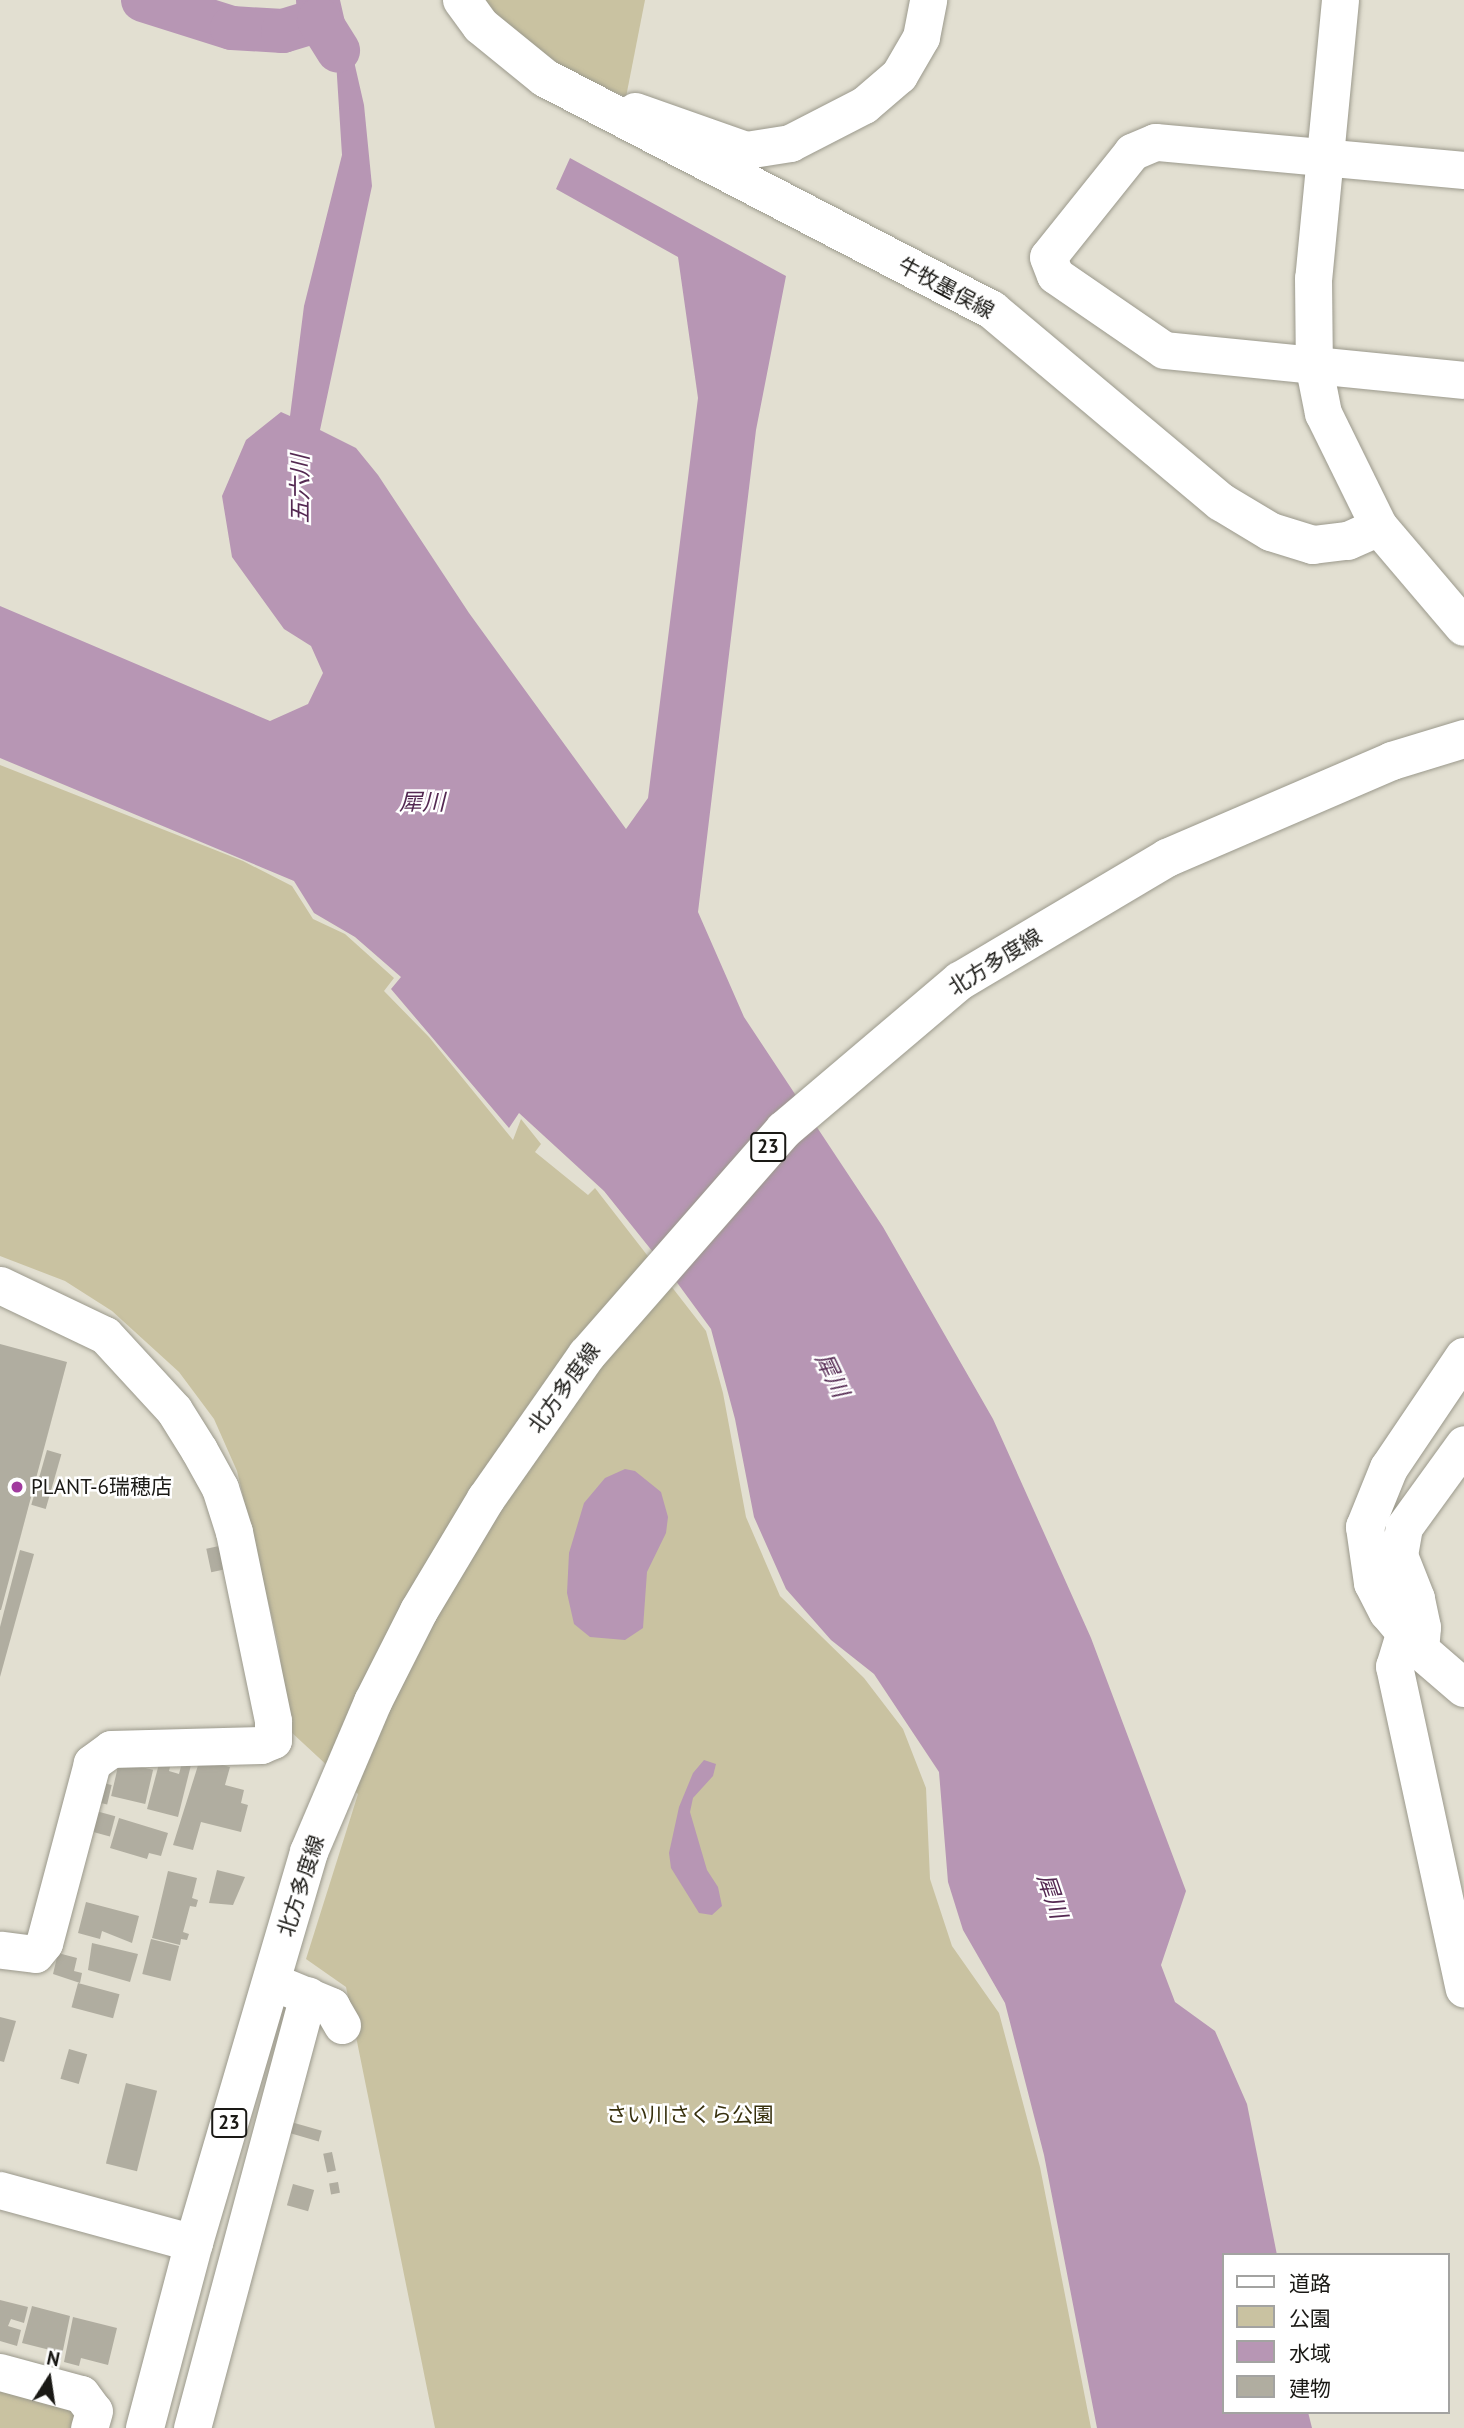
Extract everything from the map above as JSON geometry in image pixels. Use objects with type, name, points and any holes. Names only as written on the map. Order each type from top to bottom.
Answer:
[{"type":"main road","name":"牛牧墨俣線","points":[[462,0],[481,26],[545,78],[992,310],[1221,502],[1271,532],[1313,545],[1348,541],[1379,527]]},
{"type":"main road","points":[[1379,527],[1464,627]]},
{"type":"main road","name":"北方多度線","points":[[145,2428],[194,2243],[270,1981],[322,1822],[413,1622],[486,1499],[587,1354],[784,1130],[960,981],[1167,858],[1392,761],[1464,739]]},
{"type":"main road","points":[[1464,1357],[1389,1468],[1365,1527],[1373,1583],[1412,1642],[1464,1688]]},
{"type":"street","points":[[545,78],[746,149],[790,144],[864,105],[899,75],[922,37],[928,0]]},
{"type":"street","points":[[1340,0],[1313,278],[1314,368],[1323,413],[1379,527]]},
{"type":"street","points":[[1464,170],[1156,142],[1132,152],[1048,257],[1055,275],[1164,350],[1314,368],[1464,380]]},
{"type":"street","points":[[0,1285],[105,1335],[174,1410],[199,1450],[220,1488],[234,1532],[273,1721],[273,1740],[261,1745],[111,1749],[92,1763],[44,1943],[35,1954],[0,1950]]},
{"type":"street","points":[[1464,1444],[1404,1527],[1399,1555],[1416,1598],[1422,1627],[1394,1666],[1464,1989]]},
{"type":"street","points":[[270,1981],[331,2006],[342,2025]]},
{"type":"street","points":[[192,2428],[308,1995]]},
{"type":"street","points":[[0,2190],[194,2243]]},
{"type":"street","points":[[0,2372],[81,2394],[94,2411],[89,2428]]},
{"type":"green space","points":[[468,0],[645,0],[626,97],[547,62]]},
{"type":"green space","name":"さい川さくら公園","points":[[0,765],[243,861],[292,886],[313,919],[345,934],[394,978],[384,991],[429,1037],[513,1140],[521,1119],[541,1144],[535,1152],[588,1195],[595,1188],[706,1331],[723,1393],[746,1517],[780,1596],[864,1678],[903,1729],[926,1788],[930,1879],[952,1946],[999,2013],[1040,2167],[1091,2428],[435,2428],[346,1987],[306,1959],[358,1794],[290,1731],[278,1643],[237,1471],[214,1419],[179,1372],[112,1311],[65,1281],[0,1256]]},
{"type":"green space","points":[[0,2383],[79,2404],[74,2428],[0,2428]]},
{"type":"water","name":"犀川","points":[[296,0],[340,0],[364,105],[372,186],[320,430],[356,448],[378,475],[469,613],[626,829],[648,798],[698,398],[678,257],[556,189],[570,158],[786,276],[756,430],[698,912],[744,1017],[883,1227],[993,1419],[1091,1638],[1186,1891],[1161,1965],[1175,2002],[1215,2031],[1247,2104],[1277,2253],[1222,2253],[1222,2414],[1308,2414],[1312,2428],[1097,2428],[1044,2155],[1005,2003],[963,1930],[948,1882],[939,1772],[874,1674],[831,1640],[786,1589],[754,1517],[735,1419],[711,1329],[673,1277],[604,1191],[519,1113],[509,1128],[391,989],[401,977],[355,937],[314,913],[294,881],[0,758],[0,606],[270,721],[308,704],[323,673],[311,646],[284,629],[232,557],[222,496],[246,440],[281,412],[290,416],[304,306],[342,155],[336,61],[298,35]]},
{"type":"water","points":[[625,1469],[635,1471],[661,1492],[668,1517],[666,1533],[647,1572],[643,1628],[625,1640],[590,1637],[574,1624],[567,1593],[569,1553],[584,1503],[605,1478]]},
{"type":"water","points":[[704,1760],[716,1764],[713,1776],[693,1798],[690,1812],[707,1870],[718,1887],[722,1906],[712,1915],[699,1913],[671,1868],[669,1853],[679,1807],[693,1773]]},
{"type":"building","name":"PLANT-6瑞穂店","points":[[0,1344],[67,1362],[1,1610],[0,1610]]},
{"type":"building","points":[[47,1450],[61,1454],[46,1509],[31,1505]]},
{"type":"building","points":[[219,1546],[224,1569],[211,1572],[206,1549]]},
{"type":"building","points":[[20,1550],[34,1554],[0,1677],[0,1627]]},
{"type":"building","points":[[183,1759],[192,1761],[178,1817],[147,1809],[160,1760],[171,1763],[169,1771],[179,1774]]},
{"type":"building","points":[[200,1759],[230,1767],[225,1785],[244,1790],[241,1803],[248,1805],[241,1832],[201,1822],[193,1850],[173,1845]]},
{"type":"building","points":[[119,1762],[153,1770],[145,1804],[111,1796]]},
{"type":"building","points":[[99,1782],[112,1785],[107,1804],[95,1801]]},
{"type":"building","points":[[96,1811],[115,1816],[110,1836],[91,1831]]},
{"type":"building","points":[[119,1818],[168,1833],[161,1856],[149,1853],[147,1859],[110,1848]]},
{"type":"building","points":[[217,1870],[245,1877],[233,1905],[209,1903]]},
{"type":"building","points":[[168,1871],[197,1878],[192,1898],[198,1900],[196,1907],[190,1906],[183,1932],[189,1934],[187,1940],[181,1939],[180,1945],[152,1938]]},
{"type":"building","points":[[86,1902],[139,1916],[132,1943],[102,1931],[100,1939],[78,1933]]},
{"type":"building","points":[[151,1939],[179,1946],[170,1981],[142,1974]]},
{"type":"building","points":[[92,1943],[138,1954],[130,1982],[88,1970]]},
{"type":"building","points":[[58,1953],[77,1958],[74,1971],[82,1973],[80,1983],[53,1974]]},
{"type":"building","points":[[78,1983],[120,1994],[113,2018],[72,2007]]},
{"type":"building","points":[[0,2017],[16,2021],[4,2062],[0,2061]]},
{"type":"building","points":[[69,2049],[87,2054],[79,2084],[60,2079]]},
{"type":"building","points":[[126,2083],[157,2091],[137,2171],[106,2164]]},
{"type":"building","points":[[291,2122],[322,2131],[319,2141],[288,2133]]},
{"type":"building","points":[[332,2152],[336,2171],[327,2172],[323,2154]]},
{"type":"building","points":[[338,2182],[340,2193],[331,2194],[329,2184]]},
{"type":"building","points":[[293,2184],[314,2190],[308,2211],[287,2205]]},
{"type":"building","points":[[0,2300],[28,2307],[24,2323],[11,2319],[8,2326],[21,2330],[17,2346],[0,2341]]},
{"type":"building","points":[[32,2306],[70,2316],[61,2360],[56,2359],[58,2352],[22,2343]]},
{"type":"building","points":[[73,2317],[117,2328],[108,2365],[81,2358],[79,2366],[64,2362]]},
{"type":"waterway","name":"五六川","points":[[143,0],[232,28],[283,31],[319,20],[338,51]]},
{"type":"place","name":"PLANT-6瑞穂店","points":[[17,1487]]}]
